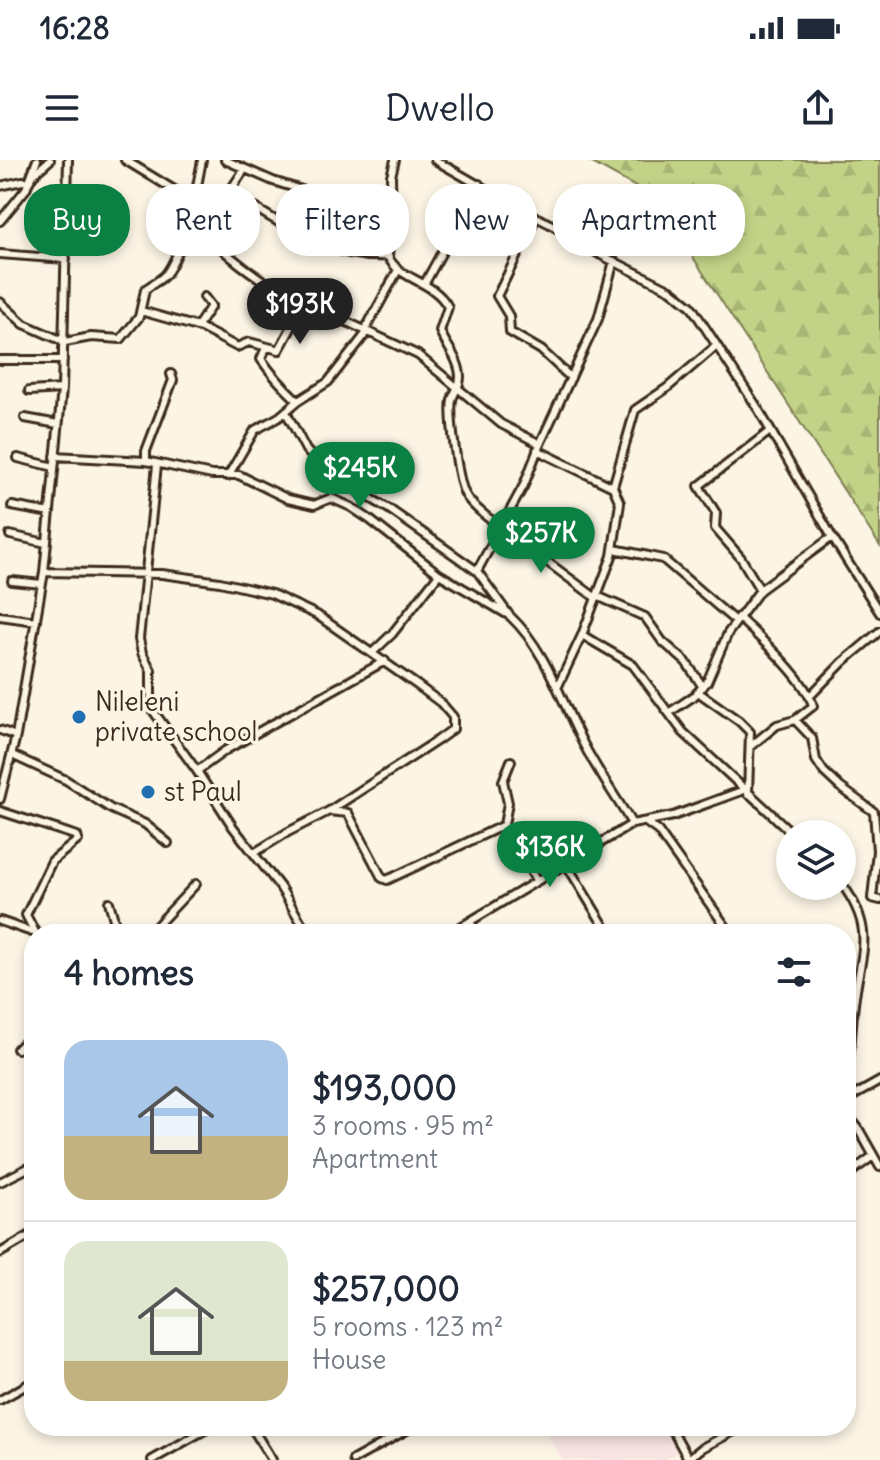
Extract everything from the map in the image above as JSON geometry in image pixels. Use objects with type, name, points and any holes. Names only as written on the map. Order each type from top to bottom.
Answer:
[{"type":"street","points":[[29,182],[37,160]]},
{"type":"street","points":[[0,221],[33,175],[50,160]]},
{"type":"street","points":[[0,799],[16,736],[44,572],[65,342],[68,160]]},
{"type":"street","points":[[125,160],[164,184]]},
{"type":"street","points":[[197,184],[202,160]]},
{"type":"street","points":[[225,160],[244,170],[287,184]]},
{"type":"street","points":[[391,184],[395,160]]},
{"type":"street","points":[[435,160],[479,184]]},
{"type":"street","points":[[234,184],[244,170]]},
{"type":"street","points":[[0,186],[29,182]]},
{"type":"street","points":[[537,218],[683,299],[699,315],[880,613]]},
{"type":"street","points":[[0,254],[66,259]]},
{"type":"street","points":[[0,302],[24,324],[65,342],[99,337],[121,339],[141,311],[145,290],[164,277],[174,256]]},
{"type":"street","points":[[232,256],[274,288],[425,359],[501,424],[613,487],[620,503],[614,549],[582,635],[558,686]]},
{"type":"street","points":[[388,256],[398,270],[438,292],[448,307],[440,331],[457,363],[460,376],[459,389],[452,399],[452,417],[463,490],[473,505],[597,597],[645,617],[662,641],[686,662],[701,689],[746,727],[752,738],[747,761],[746,792]]},
{"type":"street","points":[[425,283],[440,256]]},
{"type":"street","points":[[517,256],[497,296],[509,316],[510,332],[541,350],[571,378]]},
{"type":"street","points":[[477,571],[524,485],[598,319],[614,261]]},
{"type":"street","points":[[228,476],[255,430],[328,382],[367,330],[398,270]]},
{"type":"street","points":[[197,327],[211,306],[204,297]]},
{"type":"street","points":[[141,311],[197,327],[230,344],[242,346],[249,342],[281,349],[306,301]]},
{"type":"street","points":[[613,487],[635,410],[667,388],[716,346]]},
{"type":"street","points":[[266,348],[261,359],[278,382],[298,401]]},
{"type":"street","points":[[0,360],[63,360]]},
{"type":"street","points":[[146,461],[146,451],[173,380],[171,374]]},
{"type":"street","points":[[29,391],[62,389]]},
{"type":"street","points":[[286,412],[306,450],[327,473],[389,509],[477,571],[527,634],[558,686],[591,758],[632,824]]},
{"type":"street","points":[[25,418],[58,424]]},
{"type":"street","points":[[760,590],[741,558],[715,528],[716,513],[699,486],[770,431]]},
{"type":"street","points":[[55,456],[146,461],[228,476],[239,475],[288,499],[314,505],[331,498],[341,501],[439,574],[510,616]]},
{"type":"street","points":[[18,458],[54,467]]},
{"type":"street","points":[[157,465],[140,645],[151,670],[151,704],[160,722],[197,771],[233,827],[280,887],[302,924]]},
{"type":"street","points":[[12,506],[50,513]]},
{"type":"street","points":[[10,535],[46,543]]},
{"type":"street","points":[[670,712],[701,689],[737,619],[760,590],[832,537]]},
{"type":"street","points":[[614,549],[663,559],[780,658],[810,696],[811,709],[795,720],[777,725],[751,746]]},
{"type":"street","points":[[44,572],[162,574],[272,594],[304,607],[385,661],[448,709],[453,717],[453,729],[329,811],[254,853]]},
{"type":"street","points":[[372,653],[392,634],[439,574]]},
{"type":"street","points":[[12,581],[42,584]]},
{"type":"street","points":[[0,616],[36,621]]},
{"type":"street","points":[[810,696],[843,662],[880,631]]},
{"type":"street","points":[[582,635],[633,665],[683,732],[777,820]]},
{"type":"street","points":[[197,771],[226,750],[385,661]]},
{"type":"street","points":[[795,720],[812,738],[816,760],[824,772],[874,812],[877,851],[872,898],[880,900]]},
{"type":"street","points":[[0,730],[16,736]]},
{"type":"street","points":[[12,755],[66,780],[111,809],[145,824],[168,843]]},
{"type":"street","points":[[511,761],[503,781],[508,803],[504,825],[536,880]]},
{"type":"street","points":[[466,924],[632,824],[647,823],[746,792]]},
{"type":"street","points":[[0,811],[78,837],[52,861],[47,870],[26,915],[30,924]]},
{"type":"street","points":[[329,811],[348,813],[382,878],[387,880],[504,825]]},
{"type":"street","points":[[647,823],[658,831],[724,924]]},
{"type":"street","points":[[565,862],[603,924]]},
{"type":"street","points":[[158,924],[196,884]]},
{"type":"street","points":[[851,900],[859,915],[865,945],[856,988]]},
{"type":"street","points":[[109,902],[115,924]]},
{"type":"street","points":[[0,921],[24,929]]},
{"type":"street","points":[[17,1049],[24,1042]]},
{"type":"street","points":[[856,1094],[880,1081]]},
{"type":"street","points":[[856,1126],[880,1167]]},
{"type":"street","points":[[856,1169],[873,1156]]},
{"type":"street","points":[[0,1182],[24,1170]]},
{"type":"street","points":[[0,1253],[24,1239]]},
{"type":"street","points":[[0,1400],[24,1387]]},
{"type":"street","points":[[152,1460],[194,1436]]},
{"type":"street","points":[[257,1436],[272,1460]]},
{"type":"street","points":[[353,1460],[396,1436]]},
{"type":"street","points":[[675,1436],[688,1460],[725,1436]]},
{"type":"shaded area","points":[[548,1436],[669,1436],[678,1452],[664,1460],[563,1460]]},
{"type":"green space","points":[[587,160],[880,160],[880,546],[692,256],[745,256],[745,184],[630,184]]},
{"type":"place","name":"Nileleni private school","points":[[79,717]]},
{"type":"place","name":"st Paul","points":[[148,792]]}]
